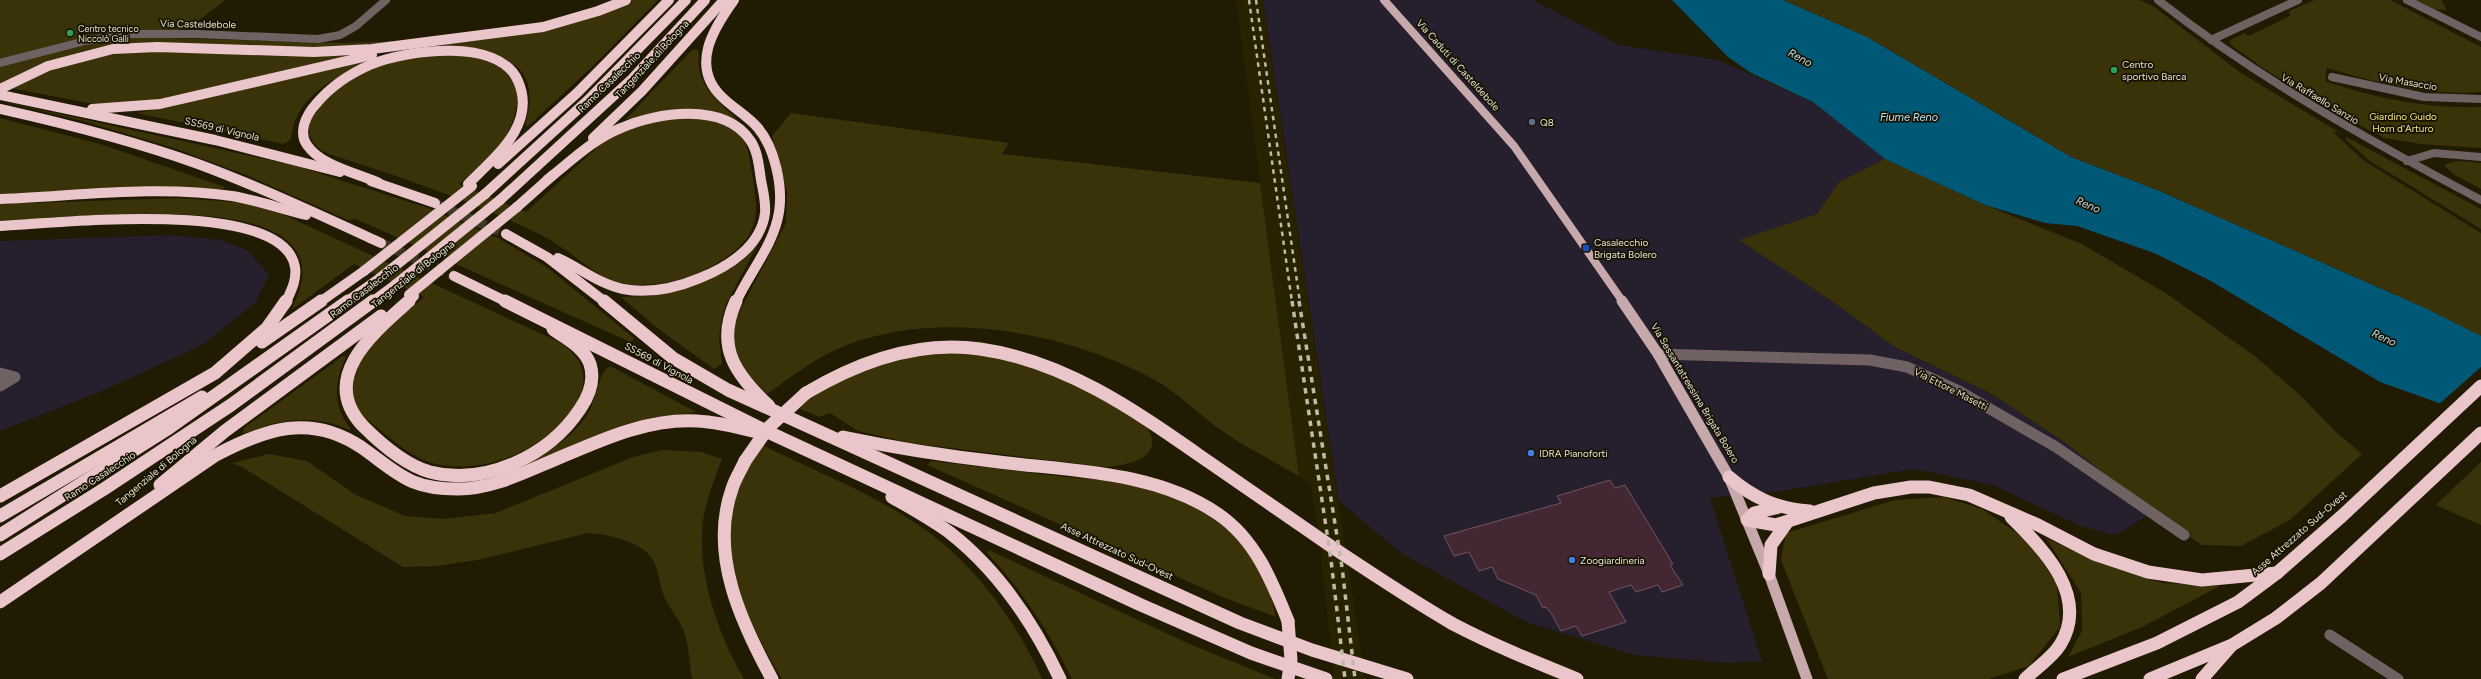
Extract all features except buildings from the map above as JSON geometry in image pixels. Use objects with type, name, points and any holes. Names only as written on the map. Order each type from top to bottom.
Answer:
[{"type":"highway","points":[[0,89],[20,78],[72,58],[126,48],[314,52],[372,49],[444,41],[543,27],[598,11],[626,0]]},
{"type":"highway","points":[[0,496],[221,369],[364,271],[430,220],[577,94],[668,0]]},
{"type":"highway","name":"Ramo Casalecchio","points":[[0,535],[122,459],[266,361],[380,278],[486,194],[613,78],[686,0]]},
{"type":"highway","name":"Ramo Casalecchio","points":[[0,554],[211,418],[395,285],[500,200],[618,92],[704,0]]},
{"type":"highway","name":"Tangenziale di Bologna","points":[[93,540],[225,431],[412,295],[517,207],[642,91],[724,0]]},
{"type":"highway","points":[[734,0],[716,26],[708,43],[705,69],[708,78],[719,95],[756,126],[765,138],[780,200],[776,226],[732,310],[726,335],[727,346],[735,370],[747,385],[777,414]]},
{"type":"highway","points":[[16,98],[90,109],[143,107],[215,92],[373,55],[444,41]]},
{"type":"highway","points":[[378,183],[313,152],[304,140],[304,125],[306,117],[325,93],[368,66],[404,55],[444,50],[484,56],[504,64],[520,81],[524,97],[520,122],[510,139],[470,185]]},
{"type":"highway","name":"SS569 di Vignola","points":[[0,95],[215,140],[378,183],[435,203]]},
{"type":"highway","points":[[0,109],[97,132],[184,159],[227,175],[382,243]]},
{"type":"highway","points":[[535,248],[573,264],[606,285],[637,290],[660,289],[697,280],[730,262],[754,239],[765,213],[760,173],[751,140],[734,124],[708,116],[668,115],[641,121],[620,128],[547,180]]},
{"type":"highway","points":[[0,199],[159,193],[208,193],[249,199],[341,224]]},
{"type":"highway","points":[[0,226],[184,219],[225,224],[260,233],[273,240],[283,247],[294,264],[296,275],[291,296],[269,328],[221,369]]},
{"type":"highway","name":"SS569 di Vignola","points":[[506,234],[535,248],[571,273],[657,346],[681,363],[728,390],[777,414],[821,433]]},
{"type":"highway","name":"SS569 di Vignola","points":[[454,276],[528,310],[701,400],[852,472]]},
{"type":"highway","points":[[412,295],[358,350],[348,370],[346,402],[357,421],[401,457],[419,469],[439,474],[473,474],[519,460],[557,437],[568,427],[588,397],[592,379],[586,357],[528,310]]},
{"type":"highway","points":[[772,679],[749,638],[739,612],[726,565],[724,542],[727,503],[731,488],[745,461],[768,428],[806,393],[850,368],[918,350],[979,349],[1049,367],[1109,396],[1435,614],[1524,658],[1577,679]]},
{"type":"highway","points":[[0,516],[158,422],[266,361]]},
{"type":"highway","name":"Asse Attrezzato Sud-Ovest","points":[[2063,679],[2125,657],[2201,623],[2238,602],[2277,573],[2478,390]]},
{"type":"highway","points":[[0,602],[216,455],[254,436],[281,429],[306,427],[332,432],[356,444],[402,480],[427,488],[443,489],[473,488],[502,481],[612,436],[655,424],[677,421],[710,422],[782,438]]},
{"type":"highway","points":[[821,433],[935,455],[1126,478],[1169,488],[1220,514],[1247,539],[1276,584],[1288,621],[1291,654],[1288,679]]},
{"type":"highway","name":"Asse Attrezzato Sud-Ovest","points":[[821,433],[1240,623],[1312,650],[1407,679]]},
{"type":"highway","points":[[2150,679],[2232,645],[2276,618],[2321,583],[2481,433]]},
{"type":"highway","points":[[852,472],[945,529],[966,546],[1005,589],[1025,616],[1042,642],[1060,679]]},
{"type":"highway","points":[[852,472],[1216,638],[1281,665],[1326,679]]},
{"type":"highway","points":[[1729,477],[1751,495],[1779,507],[1815,511]]},
{"type":"highway","points":[[1747,520],[1770,526],[1786,524],[1815,511],[1887,490],[1924,485],[1969,495],[2114,562],[2164,576],[2202,580],[2277,573]]},
{"type":"highway","points":[[1747,520],[1754,513],[1779,507]]},
{"type":"highway","points":[[2006,512],[2048,554],[2057,569],[2068,600],[2067,630],[2059,645],[2025,679]]},
{"type":"highway","points":[[1768,574],[1771,545],[1786,524]]},
{"type":"highway","points":[[2202,679],[2232,645]]},
{"type":"main road","name":"Via Caduti di Casteldebole","points":[[1384,0],[1514,146]]},
{"type":"main road","name":"Via Sessantatreesima Brigata Bolero","points":[[1514,146],[1567,220],[1658,354],[1729,477],[1768,574],[1807,679]]},
{"type":"street","name":"Via Casteldebole","points":[[0,63],[85,41],[130,34],[318,39],[340,35],[356,26],[386,0]]},
{"type":"street","name":"Via Raffaello Sanzio","points":[[2158,0],[2211,40],[2325,116],[2481,200]]},
{"type":"street","points":[[2211,40],[2298,0]]},
{"type":"street","points":[[2407,0],[2481,37]]},
{"type":"street","name":"Via Masaccio","points":[[2332,77],[2410,95],[2435,98],[2481,99]]},
{"type":"street","points":[[2407,161],[2418,155],[2430,154],[2481,157]]},
{"type":"street","name":"Via Ettore Masetti","points":[[1658,354],[1870,360],[1907,367],[1959,391],[2056,447],[2184,535]]},
{"type":"street","points":[[0,373],[15,377],[0,386]]},
{"type":"street","points":[[2330,635],[2398,679]]},
{"type":"shaded area","points":[[1236,0],[1263,0],[1365,679],[1334,679],[1321,554],[1311,483],[1299,476]]},
{"type":"shaded area","points":[[1263,0],[1533,0],[1619,45],[1718,60],[1813,102],[1885,159],[1839,182],[1817,214],[1740,240],[1829,299],[1895,347],[1990,393],[2066,443],[2153,512],[2116,535],[2080,526],[1993,485],[1914,469],[1780,491],[1710,498],[1762,661],[1728,663],[1634,655],[1526,622],[1401,553],[1339,501]]},
{"type":"shaded area","points":[[172,235],[220,240],[247,250],[269,275],[255,303],[204,344],[102,391],[0,431],[0,241]]},
{"type":"green space","name":"Centro tecnico Niccolò Galli","points":[[0,0],[225,0],[188,29],[91,38],[0,60]]},
{"type":"green space","points":[[634,0],[658,0],[590,69],[528,126],[525,125],[529,101],[527,83],[520,70],[508,61],[493,55],[475,51],[436,47]]},
{"type":"green space","points":[[1783,0],[2140,0],[2153,6],[2241,73],[2337,131],[2334,133],[2363,160],[2481,233],[2481,336],[2425,308],[2157,190],[2071,157],[1867,37]]},
{"type":"green space","name":"Giardino Guido Horn d'Arturo","points":[[2315,0],[2390,0],[2481,47],[2481,92],[2461,93],[2422,90],[2365,79],[2327,68],[2325,81],[2363,93],[2402,101],[2441,106],[2481,107],[2481,148],[2421,144],[2384,138],[2339,114],[2266,70],[2231,45],[2229,41],[2244,33],[2248,36],[2253,34],[2290,16],[2289,11]]},
{"type":"green space","points":[[2417,0],[2441,0],[2447,10],[2435,9]]},
{"type":"green space","points":[[128,37],[344,43],[430,40],[316,48],[161,44],[66,64],[130,51],[353,56],[160,101],[107,105],[88,103],[0,86],[0,66],[79,45]]},
{"type":"green space","points":[[697,49],[699,51],[700,72],[703,81],[720,104],[736,118],[734,120],[725,115],[626,119],[692,50]]},
{"type":"green space","points":[[400,52],[348,72],[331,81],[316,92],[304,105],[295,121],[291,140],[283,144],[137,113]]},
{"type":"green space","points":[[446,53],[481,58],[504,69],[518,90],[515,113],[503,141],[489,158],[459,184],[526,212],[603,142],[618,134],[634,127],[670,118],[688,117],[706,119],[722,124],[737,133],[746,144],[750,159],[756,198],[756,210],[751,232],[744,242],[733,252],[719,262],[697,274],[672,282],[659,284],[634,285],[621,283],[613,281],[597,273],[546,238],[498,215],[453,196],[327,153],[321,150],[311,138],[310,125],[316,112],[326,100],[355,78],[387,62]]},
{"type":"green space","points":[[0,101],[296,166],[428,208],[498,238],[548,268],[635,339],[630,342],[356,219],[348,220],[246,175],[174,148],[83,121]]},
{"type":"green space","points":[[791,113],[1009,143],[1002,154],[1260,183],[1299,476],[1231,437],[1173,392],[1153,379],[1119,363],[1082,349],[1043,338],[1003,331],[963,328],[923,329],[884,334],[847,345],[826,355],[767,394],[749,375],[739,359],[734,342],[735,320],[786,223],[787,192],[772,136]]},
{"type":"green space","points":[[0,118],[100,144],[225,187],[223,189],[156,188],[0,194]]},
{"type":"green space","points":[[2346,137],[2481,209],[2481,229],[2370,161],[2346,140]]},
{"type":"green space","points":[[1885,159],[1985,205],[2082,244],[2167,294],[2256,357],[2300,395],[2336,432],[2362,454],[2290,520],[2241,546],[2202,545],[2153,512],[2066,443],[1990,393],[1895,347],[1829,299],[1739,240],[1817,214],[1839,182]]},
{"type":"green space","points":[[2456,161],[2481,163],[2481,189],[2453,174],[2444,165]]},
{"type":"green space","points":[[180,198],[246,203],[278,212],[559,342],[576,357],[583,374],[582,391],[574,407],[562,423],[546,436],[529,448],[512,456],[493,462],[472,466],[442,465],[425,461],[404,449],[361,413],[354,397],[353,385],[361,359],[368,347],[386,326],[424,297],[354,264],[291,310],[302,274],[295,248],[272,231],[240,221],[202,216],[163,214],[0,221],[0,204]]},
{"type":"green space","points":[[763,235],[726,304],[722,317],[719,338],[722,364],[714,369],[656,327],[621,297],[651,296],[752,250]]},
{"type":"green space","points":[[957,351],[1001,356],[1077,384],[1147,427],[1152,438],[1152,446],[1148,453],[1134,462],[1106,467],[911,443],[858,431],[830,413],[819,417],[796,407],[827,386],[901,357]]},
{"type":"green space","points":[[343,356],[346,357],[339,376],[337,394],[341,412],[351,429],[349,430],[319,421],[298,420],[267,425],[243,433],[244,428]]},
{"type":"green space","points":[[608,367],[612,367],[696,412],[652,418],[623,425],[517,469],[547,452],[575,430],[589,412],[602,375]]},
{"type":"green space","points":[[762,445],[892,508],[949,548],[981,581],[996,600],[1021,639],[1042,679],[782,679],[759,638],[740,592],[730,543],[730,520],[737,490]]},
{"type":"green space","points":[[662,450],[701,452],[722,459],[704,514],[702,535],[703,557],[710,600],[717,621],[734,661],[744,679],[692,679],[686,637],[679,621],[664,595],[655,564],[645,551],[630,542],[604,535],[588,533],[478,560],[436,566],[403,567],[242,467],[232,463],[269,454],[307,461],[356,495],[405,516],[444,519],[496,513],[633,457]]},
{"type":"green space","points":[[931,461],[1138,485],[1164,493],[1185,502],[1205,513],[1222,525],[1238,540],[1251,556],[1262,574],[1270,594],[1276,617],[1225,598],[927,465]]},
{"type":"green space","points":[[2481,462],[2481,525],[2436,505]]},
{"type":"green space","points":[[1944,497],[1982,509],[2027,540],[2057,584],[2060,627],[2029,666],[1989,679],[1828,679],[1781,560],[1786,533],[1895,500]]},
{"type":"green space","points":[[2046,538],[2099,563],[2162,583],[2220,586],[2142,627],[2068,657],[2082,631],[2081,593]]},
{"type":"green space","points":[[989,550],[1185,642],[1275,679],[1072,679],[1044,628],[1024,597],[987,553]]},
{"type":"water","name":"Fiume Reno","points":[[1672,0],[1783,0],[1867,37],[2071,157],[2157,190],[2425,308],[2481,336],[2481,418],[2380,382],[2209,280],[2154,253],[2077,226],[2045,223],[1985,205],[1885,159],[1813,102],[1751,73],[1728,57]]},
{"type":"pier","points":[[2481,367],[2481,420],[2438,405]]},
{"type":"tunnel","points":[[435,204],[506,234]]},
{"type":"tunnel","points":[[381,243],[454,276]]},
{"type":"railway","points":[[1249,0],[1292,302]]},
{"type":"railway","points":[[1256,0],[1300,302]]},
{"type":"railway","points":[[1292,301],[1331,560],[1345,679]]},
{"type":"railway","points":[[1299,301],[1342,567],[1355,679]]},
{"type":"place","name":"Centro tecnico Niccolò Galli","points":[[70,33]]},
{"type":"place","name":"Centro sportivo Barca","points":[[2114,70]]},
{"type":"place","name":"Q8","points":[[1532,122]]},
{"type":"place","name":"Casalecchio Brigata Bolero","points":[[1586,248]]},
{"type":"place","name":"IDRA Pianoforti","points":[[1531,453]]},
{"type":"place","name":"Zoogiardineria","points":[[1572,560]]},
{"type":"water label","name":"Reno","points":[[1800,58]]},
{"type":"water label","name":"Reno","points":[[2088,205]]},
{"type":"water label","name":"Reno","points":[[2384,338]]}]
